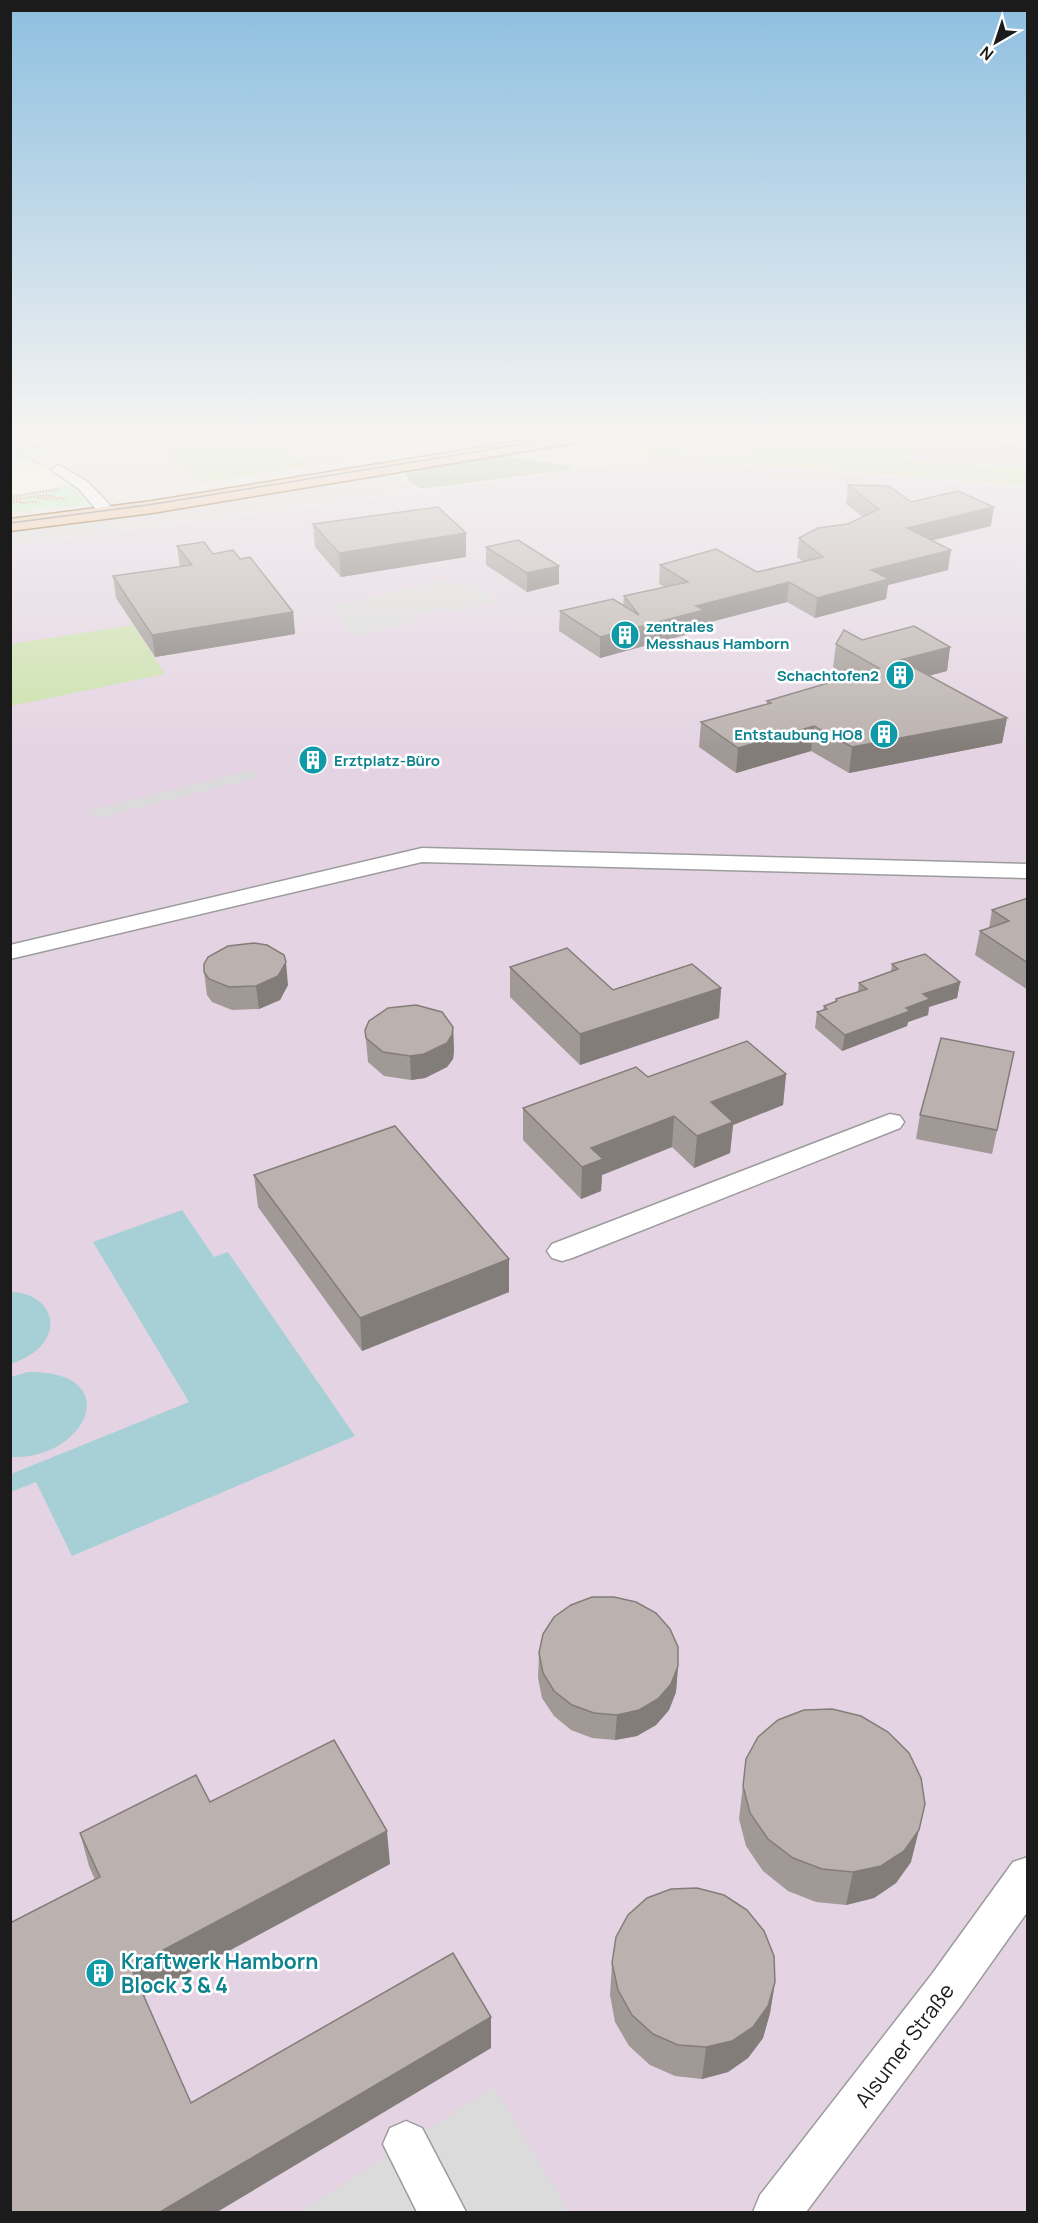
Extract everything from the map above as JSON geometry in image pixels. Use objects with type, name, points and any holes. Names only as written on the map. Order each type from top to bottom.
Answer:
[{"type":"street","points":[[10,952],[422,855],[1028,872]]},
{"type":"street","points":[[562,1251],[890,1122]]},
{"type":"street","name":"Alsumer Straße","points":[[777,2212],[947,1989],[1028,1876]]},
{"type":"street","points":[[406,2144],[442,2212]]},
{"type":"shaded area","points":[[35,542],[1027,542],[1027,2212],[11,2212],[10,545]]},
{"type":"shaded area","points":[[440,581],[474,586],[499,601],[454,613],[446,609],[411,615],[418,622],[355,636],[329,607]]},
{"type":"shaded area","points":[[252,770],[259,777],[94,819],[88,811]]},
{"type":"shaded area","points":[[494,2087],[569,2212],[300,2212]]},
{"type":"green space","points":[[133,625],[165,674],[11,706],[11,644]]},
{"type":"water","points":[[182,1210],[214,1257],[228,1252],[355,1436],[72,1556],[36,1482],[11,1492],[11,1474],[189,1402],[93,1242]]},
{"type":"water","points":[[10,1292],[32,1297],[47,1310],[50,1318],[47,1338],[39,1348],[29,1356],[11,1364]]},
{"type":"water","points":[[28,1372],[59,1375],[78,1385],[86,1399],[85,1415],[76,1431],[60,1445],[38,1454],[11,1457],[11,1377]]},
{"type":"building","points":[[204,542],[213,554],[233,550],[240,559],[250,557],[293,612],[152,635],[113,576],[192,565],[177,546]]},
{"type":"building","points":[[329,542],[411,542],[339,553]]},
{"type":"building","points":[[521,542],[559,566],[527,573],[486,547]]},
{"type":"building","points":[[804,542],[934,542],[951,550],[871,570],[889,579],[817,598],[789,582],[696,606],[704,610],[600,637],[560,611],[613,599],[639,615],[624,596],[688,582],[660,565],[716,549],[757,572],[823,557]]},
{"type":"building","points":[[914,626],[950,647],[900,660],[1007,718],[852,747],[814,726],[738,748],[701,722],[771,703],[767,701],[879,668],[836,644],[844,630],[862,640]]},
{"type":"building","points":[[1028,898],[1028,963],[980,931],[1009,921],[992,910]]},
{"type":"building","points":[[254,943],[267,945],[284,955],[286,962],[278,976],[256,986],[229,987],[209,979],[204,972],[204,964],[208,957],[228,946]]},
{"type":"building","points":[[567,948],[613,990],[692,964],[721,988],[580,1034],[510,967]]},
{"type":"building","points":[[925,954],[960,982],[923,994],[930,999],[906,1008],[910,1011],[845,1035],[817,1012],[827,1009],[824,1006],[837,1001],[836,999],[867,989],[859,983],[898,969],[892,964]]},
{"type":"building","points":[[416,1005],[442,1012],[453,1027],[452,1035],[447,1043],[424,1054],[410,1056],[383,1052],[366,1038],[365,1030],[369,1021],[388,1008]]},
{"type":"building","points":[[941,1038],[1014,1052],[997,1130],[920,1115]]},
{"type":"building","points":[[747,1041],[786,1074],[711,1102],[733,1122],[697,1136],[674,1116],[591,1148],[603,1159],[582,1167],[523,1108],[636,1067],[648,1077]]},
{"type":"building","points":[[395,1126],[509,1259],[360,1318],[254,1175]]},
{"type":"building","points":[[592,1597],[614,1597],[636,1602],[656,1613],[670,1629],[678,1647],[678,1666],[671,1684],[658,1699],[639,1710],[617,1715],[594,1713],[572,1705],[554,1691],[543,1673],[539,1653],[543,1634],[554,1617],[571,1605]]},
{"type":"building","points":[[832,1709],[861,1716],[888,1732],[909,1753],[921,1778],[925,1804],[919,1830],[904,1851],[881,1866],[853,1872],[822,1869],[793,1858],[768,1839],[750,1813],[743,1786],[746,1759],[758,1737],[778,1720],[804,1710]]},
{"type":"building","name":"Kraftwerk Hamborn Block 3 & 4","points":[[334,1740],[387,1831],[131,1967],[191,2103],[453,1953],[491,2017],[160,2212],[10,2212],[10,1923],[100,1877],[80,1833],[196,1775],[210,1802]]},
{"type":"building","points":[[697,1888],[724,1895],[747,1910],[764,1931],[774,1956],[775,1982],[768,2006],[753,2027],[732,2041],[706,2047],[678,2045],[653,2034],[632,2015],[618,1990],[612,1963],[616,1937],[628,1915],[647,1898],[671,1889]]},
{"type":"place","name":"zentrales Messhaus Hamborn","points":[[625,635]]},
{"type":"place","name":"Schachtofen2","points":[[900,675]]},
{"type":"place","name":"Entstaubung HO8","points":[[884,734]]},
{"type":"place","name":"Erztplatz-Büro","points":[[313,760]]},
{"type":"place","name":"Kraftwerk Hamborn Block 3 & 4","points":[[100,1973]]}]
